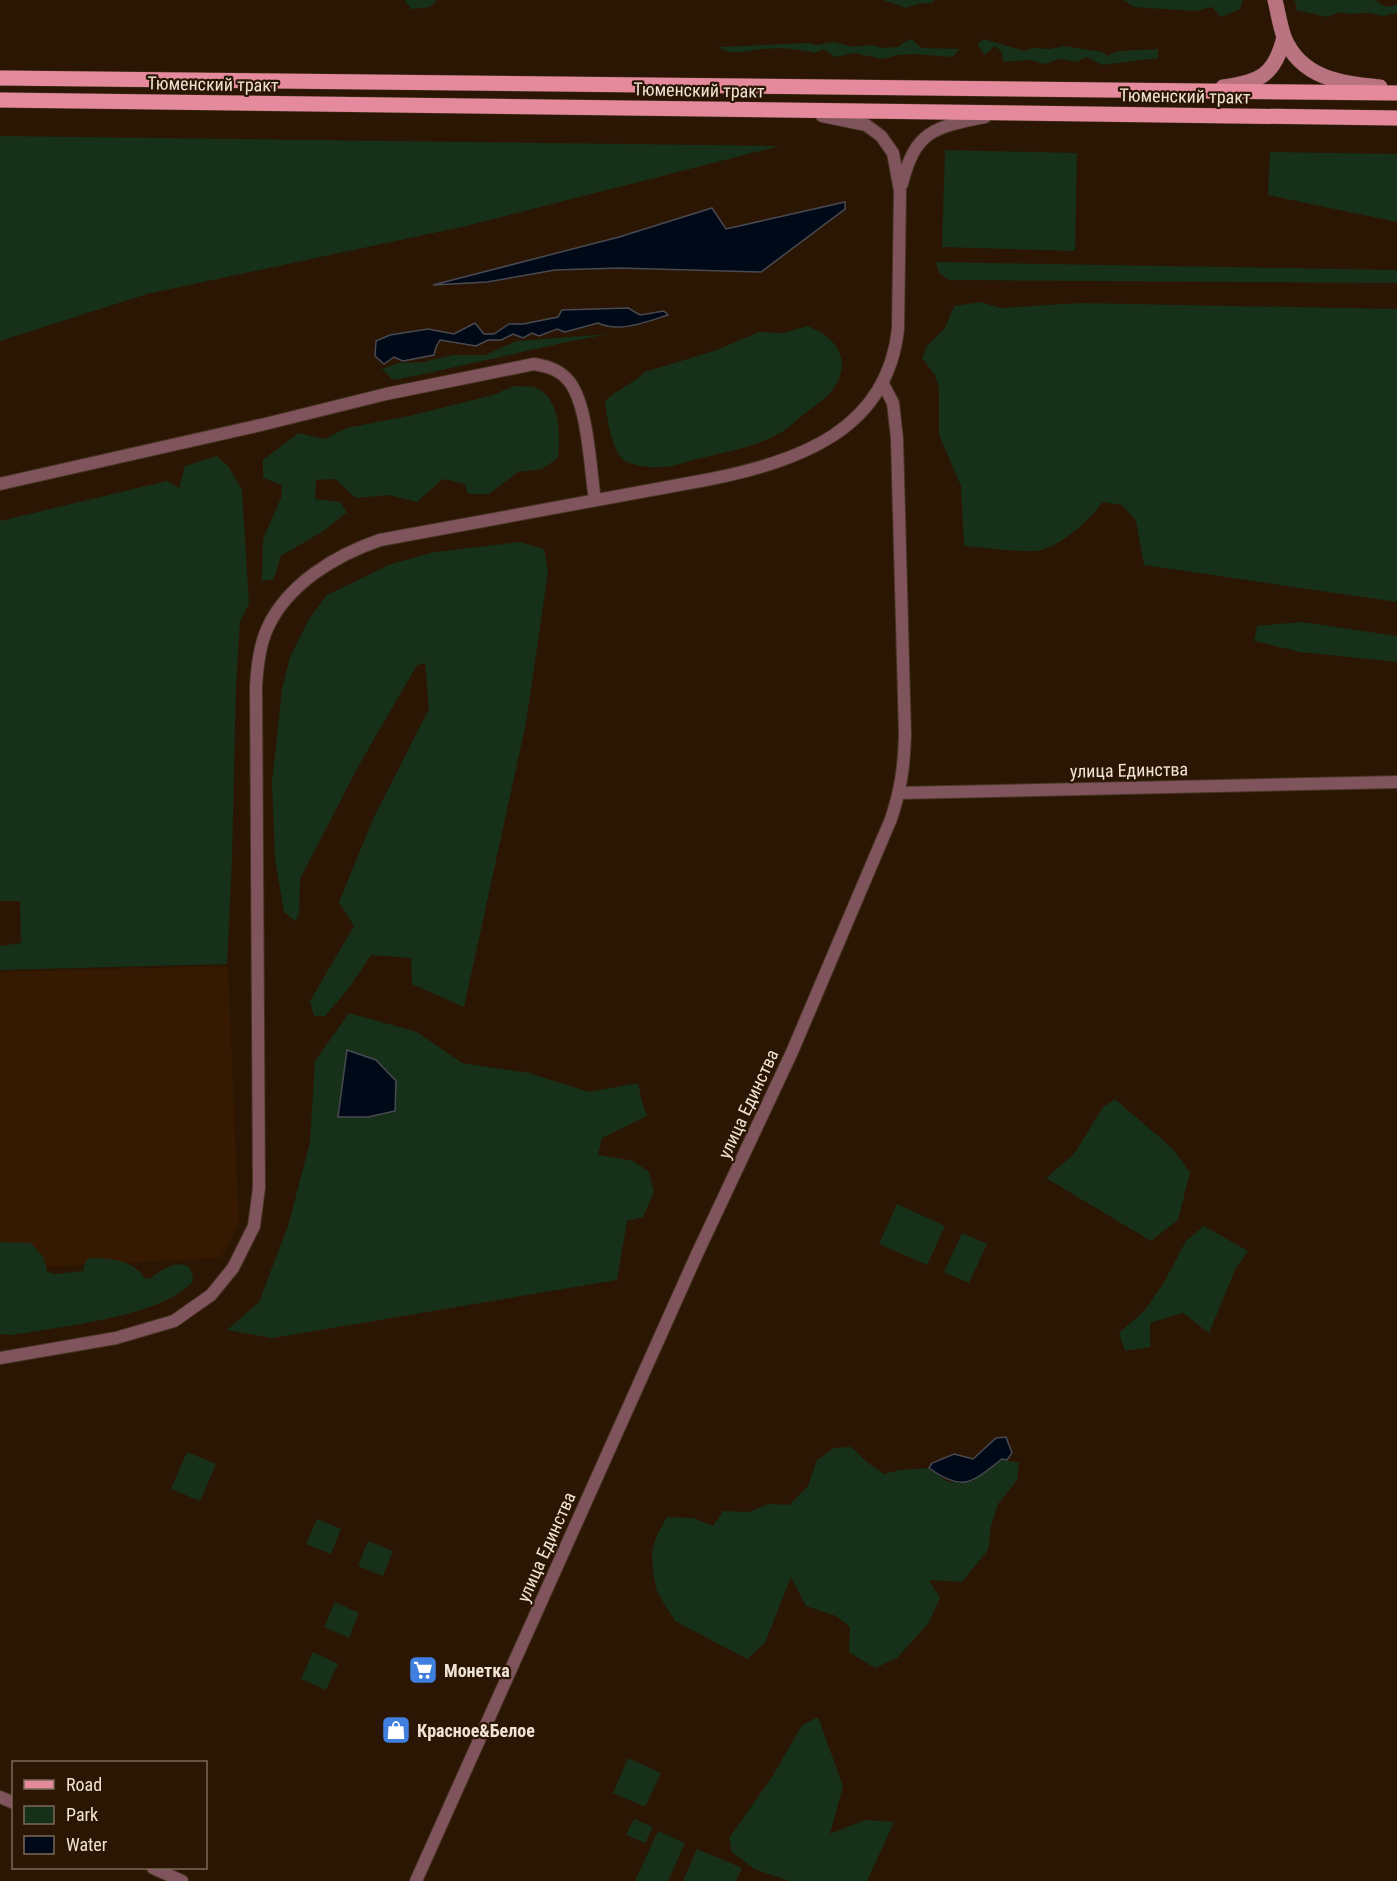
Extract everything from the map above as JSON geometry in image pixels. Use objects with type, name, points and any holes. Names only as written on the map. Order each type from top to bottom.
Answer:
[{"type":"main road","name":"Тюменский тракт","points":[[0,78],[1198,91],[1397,91]]},
{"type":"main road","name":"Тюменский тракт","points":[[0,100],[1397,118]]},
{"type":"street","points":[[1275,0],[1284,37],[1299,59],[1321,76],[1342,83],[1397,91]]},
{"type":"street","points":[[1198,91],[1240,85],[1260,78],[1276,63],[1284,37]]},
{"type":"street","points":[[0,1358],[116,1338],[174,1321],[211,1295],[222,1282],[233,1268],[254,1226],[259,1188],[256,687],[261,647],[276,612],[302,584],[340,556],[361,546],[399,535],[711,479],[784,461],[816,446],[848,424],[883,384],[894,358],[898,329],[900,191],[893,153],[874,129],[857,122],[794,111]]},
{"type":"street","points":[[900,191],[911,153],[927,136],[955,123],[1003,113]]},
{"type":"street","points":[[0,484],[386,394],[534,364],[546,366],[566,377],[579,399],[595,500]]},
{"type":"street","points":[[883,384],[894,403],[897,439],[905,735],[904,769],[900,793]]},
{"type":"street","name":"улица Единства","points":[[416,1881],[697,1254],[792,1052],[900,793],[1397,782]]},
{"type":"street","points":[[155,1869],[182,1881]]},
{"type":"shaded area","points":[[228,966],[239,1225],[220,1258],[0,1269],[0,972]]},
{"type":"green space","points":[[404,0],[437,0],[430,7],[412,9]]},
{"type":"green space","points":[[883,0],[933,0],[933,3],[906,8]]},
{"type":"green space","points":[[1123,0],[1243,0],[1240,9],[1221,17],[1212,7],[1195,11],[1134,7]]},
{"type":"green space","points":[[1294,0],[1375,0],[1386,7],[1397,5],[1397,13],[1383,16],[1340,12],[1327,17],[1295,10],[1297,5]]},
{"type":"green space","points":[[911,39],[922,48],[960,49],[953,57],[914,54],[882,59],[855,53],[835,57],[823,49],[815,53],[776,48],[729,52],[718,47],[807,43],[816,45],[834,42],[853,47],[871,45],[884,48],[899,47]]},
{"type":"green space","points":[[984,39],[1024,51],[1064,46],[1103,52],[1107,56],[1124,51],[1158,49],[1158,58],[1102,65],[1087,57],[1076,62],[1060,59],[1045,64],[1029,60],[1003,62],[1002,52],[995,46],[985,55],[977,44]]},
{"type":"green space","points":[[0,136],[780,146],[466,226],[147,294],[0,341]]},
{"type":"green space","points":[[945,150],[1077,153],[1075,251],[942,247]]},
{"type":"green space","points":[[1270,152],[1397,154],[1397,222],[1268,195]]},
{"type":"green space","points":[[936,262],[1397,270],[1397,283],[949,280],[939,273]]},
{"type":"green space","points":[[980,302],[1001,308],[1080,303],[1397,309],[1397,602],[1144,565],[1136,521],[1122,505],[1103,502],[1073,532],[1044,549],[1017,551],[964,546],[961,486],[939,435],[939,388],[935,375],[922,358],[927,346],[945,328],[954,306]]},
{"type":"green space","points":[[807,326],[819,331],[836,346],[842,364],[840,375],[836,385],[827,396],[783,431],[748,446],[670,466],[638,465],[625,461],[620,456],[611,433],[605,401],[645,372],[717,350],[759,332],[783,333]]},
{"type":"green space","points":[[609,334],[393,380],[382,369],[398,363],[423,362],[453,355],[485,355],[517,341]]},
{"type":"green space","points":[[514,386],[533,387],[542,391],[549,398],[554,407],[559,428],[558,458],[542,469],[518,472],[489,494],[468,494],[465,484],[443,479],[417,502],[388,495],[356,498],[335,479],[316,480],[315,499],[340,502],[347,512],[325,530],[281,556],[274,579],[262,581],[263,539],[281,498],[282,485],[263,478],[263,460],[298,433],[325,439],[346,428],[409,416],[493,395]]},
{"type":"green space","points":[[217,456],[228,466],[242,490],[249,603],[240,622],[236,685],[227,964],[0,970],[0,946],[21,943],[20,901],[0,901],[0,521],[167,481],[179,488],[185,466]]},
{"type":"green space","points":[[520,542],[544,549],[548,572],[526,723],[464,1007],[412,984],[411,958],[371,955],[349,988],[325,1016],[314,1016],[310,1001],[354,926],[339,902],[374,817],[429,709],[425,663],[417,665],[359,765],[300,879],[299,915],[295,921],[284,912],[275,859],[272,782],[282,689],[290,657],[309,619],[327,595],[391,564],[435,552]]},
{"type":"green space","points":[[1302,622],[1397,636],[1397,662],[1300,652],[1254,641],[1257,626]]},
{"type":"green space","points":[[349,1013],[417,1032],[462,1063],[529,1073],[589,1092],[638,1083],[647,1116],[602,1138],[598,1155],[633,1161],[649,1172],[654,1192],[643,1217],[627,1221],[617,1280],[272,1338],[227,1330],[259,1302],[288,1226],[310,1142],[315,1061]]},
{"type":"green space","points":[[1115,1099],[1173,1149],[1190,1172],[1178,1220],[1151,1241],[1046,1178],[1074,1154],[1103,1107]]},
{"type":"green space","points":[[897,1204],[945,1226],[927,1265],[879,1244]]},
{"type":"green space","points":[[1204,1226],[1248,1251],[1235,1270],[1209,1333],[1183,1313],[1150,1323],[1150,1347],[1125,1351],[1119,1333],[1144,1311],[1163,1284],[1186,1241]]},
{"type":"green space","points":[[962,1233],[987,1244],[969,1283],[944,1272]]},
{"type":"green space","points":[[0,1242],[31,1243],[44,1258],[47,1272],[56,1274],[83,1271],[89,1258],[97,1258],[120,1261],[134,1267],[145,1278],[150,1279],[162,1270],[183,1264],[192,1272],[193,1281],[179,1293],[160,1303],[136,1311],[56,1328],[13,1335],[0,1334]]},
{"type":"green space","points":[[851,1447],[884,1474],[900,1470],[929,1468],[948,1482],[973,1481],[1002,1459],[1019,1463],[1017,1480],[998,1504],[991,1526],[988,1550],[962,1582],[929,1580],[940,1598],[928,1624],[897,1658],[875,1668],[849,1652],[850,1627],[836,1616],[806,1606],[791,1577],[765,1643],[747,1659],[675,1621],[657,1592],[653,1571],[652,1552],[656,1537],[667,1517],[693,1518],[713,1526],[723,1511],[749,1512],[769,1504],[789,1505],[808,1486],[817,1460],[834,1448]]},
{"type":"green space","points":[[187,1452],[216,1464],[200,1501],[171,1489]]},
{"type":"green space","points":[[317,1519],[341,1529],[331,1554],[306,1544]]},
{"type":"green space","points":[[368,1541],[393,1551],[383,1576],[358,1566]]},
{"type":"green space","points":[[335,1602],[359,1613],[349,1638],[324,1627]]},
{"type":"green space","points":[[313,1652],[338,1664],[326,1690],[301,1679]]},
{"type":"green space","points":[[818,1717],[843,1786],[830,1834],[865,1820],[894,1822],[867,1881],[789,1881],[754,1869],[732,1852],[729,1838],[772,1777],[802,1725]]},
{"type":"green space","points":[[628,1758],[661,1773],[645,1807],[613,1793]]},
{"type":"green space","points":[[634,1819],[653,1827],[645,1843],[626,1835]]},
{"type":"green space","points":[[658,1831],[685,1843],[668,1881],[635,1881]]},
{"type":"green space","points":[[697,1849],[742,1868],[736,1881],[683,1881]]},
{"type":"water","points":[[845,202],[845,209],[761,272],[619,268],[555,270],[487,282],[433,285],[619,237],[712,208],[726,229]]},
{"type":"water","points":[[628,308],[640,315],[664,311],[668,315],[624,327],[598,323],[565,332],[557,329],[539,336],[532,333],[523,338],[513,334],[501,340],[488,340],[476,346],[440,340],[434,355],[403,361],[394,357],[384,364],[375,356],[376,341],[390,335],[428,329],[454,334],[475,323],[484,334],[494,334],[509,324],[523,324],[558,317],[562,310]]},
{"type":"water","points":[[347,1050],[376,1060],[396,1081],[395,1111],[368,1117],[338,1117]]},
{"type":"water","points":[[1006,1437],[1012,1453],[1007,1460],[1002,1459],[975,1479],[967,1482],[951,1480],[929,1468],[932,1463],[954,1454],[973,1459],[996,1438]]},
{"type":"place","name":"Монетка","points":[[423,1670]]},
{"type":"place","name":"Красное&Белое","points":[[396,1730]]}]
